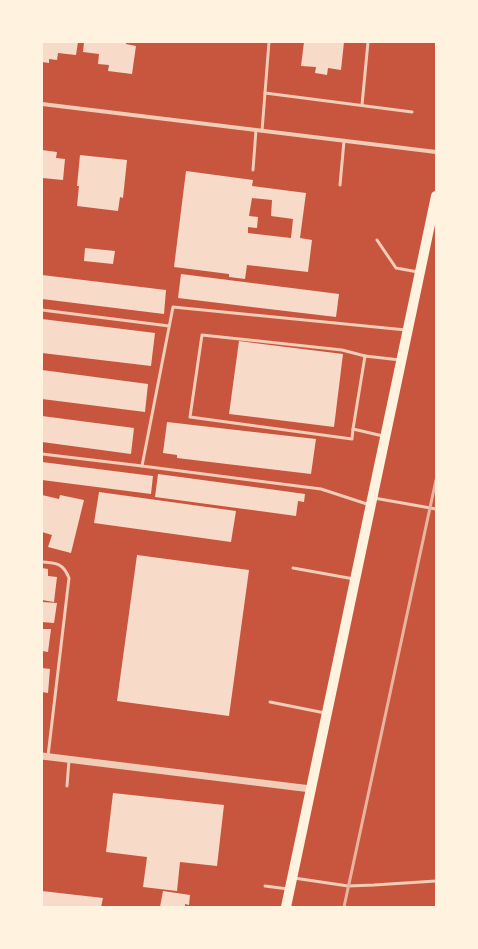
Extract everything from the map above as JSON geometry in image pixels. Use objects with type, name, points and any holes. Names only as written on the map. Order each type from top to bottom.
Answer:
[{"type":"main road","points":[[286,907],[436,196]]},
{"type":"street","points":[[42,104],[436,152]]},
{"type":"street","points":[[45,757],[310,789]]},
{"type":"lane","points":[[262,131],[269,42]]},
{"type":"lane","points":[[362,105],[368,42]]},
{"type":"lane","points":[[265,92],[412,112]]},
{"type":"lane","points":[[253,170],[256,130]]},
{"type":"lane","points":[[340,186],[344,141]]},
{"type":"lane","points":[[377,240],[396,268],[420,273]]},
{"type":"lane","points":[[142,466],[173,307],[408,330]]},
{"type":"lane","points":[[42,310],[169,326]]},
{"type":"lane","points":[[365,356],[352,439],[190,417],[202,335],[342,350],[365,356],[401,361]]},
{"type":"lane","points":[[353,429],[385,436]]},
{"type":"lane","points":[[42,454],[321,489],[371,501],[436,509]]},
{"type":"lane","points":[[42,562],[58,564],[66,570],[69,578],[45,757]]},
{"type":"lane","points":[[293,568],[355,579]]},
{"type":"lane","points":[[270,702],[327,713]]},
{"type":"lane","points":[[67,786],[69,760]]},
{"type":"lane","points":[[292,878],[348,886],[436,881]]},
{"type":"lane","points":[[265,886],[290,889]]},
{"type":"building","points":[[42,42],[78,42],[76,55],[58,53],[57,60],[49,59],[49,63],[42,62]]},
{"type":"building","points":[[84,42],[126,42],[126,44],[136,46],[132,74],[108,71],[109,65],[98,64],[99,54],[83,52]]},
{"type":"building","points":[[304,42],[344,42],[341,70],[328,68],[327,75],[315,73],[316,67],[301,66]]},
{"type":"building","points":[[42,150],[57,152],[56,158],[65,159],[63,180],[42,178]]},
{"type":"building","points":[[80,155],[127,160],[123,198],[120,197],[118,211],[77,206]]},
{"type":"building","points":[[186,171],[253,180],[252,186],[306,193],[300,238],[312,240],[308,272],[247,265],[245,279],[229,277],[229,274],[174,267]],"holes":[[[252,198],[272,200],[271,216],[293,219],[291,238],[248,233],[248,227],[257,228],[258,217],[249,216]]]},
{"type":"building","points":[[85,248],[115,251],[113,264],[84,261]]},
{"type":"building","points":[[181,274],[339,294],[336,317],[178,298]]},
{"type":"building","points":[[42,275],[166,290],[164,314],[42,299]]},
{"type":"building","points":[[42,319],[155,333],[151,366],[42,353]]},
{"type":"building","points":[[239,341],[343,354],[334,427],[229,414]]},
{"type":"building","points":[[42,370],[148,384],[145,412],[42,399]]},
{"type":"building","points":[[42,416],[134,428],[131,454],[42,442]]},
{"type":"building","points":[[167,422],[316,439],[311,474],[177,458],[177,455],[163,453]]},
{"type":"building","points":[[42,462],[153,476],[151,494],[42,480]]},
{"type":"building","points":[[158,474],[305,494],[304,502],[298,501],[296,516],[155,497]]},
{"type":"building","points":[[99,492],[236,511],[231,542],[94,523]]},
{"type":"building","points":[[42,495],[59,499],[60,495],[84,500],[71,553],[48,547],[52,535],[42,532]]},
{"type":"building","points":[[137,555],[249,570],[229,716],[117,701]]},
{"type":"building","points":[[42,568],[48,569],[48,576],[57,577],[54,602],[42,600]]},
{"type":"building","points":[[42,602],[57,603],[54,623],[42,622]]},
{"type":"building","points":[[42,629],[51,629],[48,652],[42,651]]},
{"type":"building","points":[[42,668],[50,669],[48,693],[42,692]]},
{"type":"building","points":[[113,793],[224,805],[217,866],[180,862],[177,891],[143,887],[147,857],[106,852]]},
{"type":"building","points":[[42,891],[103,898],[101,907],[42,907]]},
{"type":"building","points":[[163,891],[190,895],[189,905],[185,904],[185,907],[160,907]]},
{"type":"railway","points":[[344,907],[436,480]]}]
